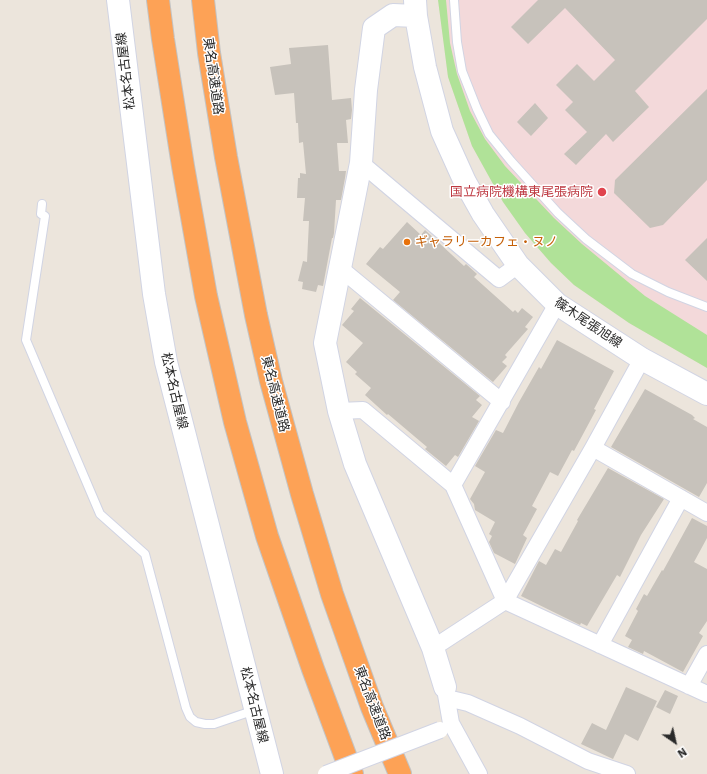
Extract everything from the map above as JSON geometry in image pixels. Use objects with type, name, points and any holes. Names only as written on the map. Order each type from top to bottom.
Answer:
[{"type":"highway","points":[[158,0],[162,39],[204,288],[235,422],[267,536],[313,669],[352,774]]},
{"type":"highway","name":"東名高速道路","points":[[203,0],[209,52],[226,158],[256,315],[271,380],[302,494],[332,594],[372,707],[400,774]]},
{"type":"main road","name":"松本名古屋線","points":[[118,0],[152,280],[166,362],[272,774]]},
{"type":"main road","points":[[415,8],[393,15],[374,28],[366,90],[361,163],[325,343],[339,411],[354,464],[433,648],[446,693]]},
{"type":"main road","name":"篠木尾張旭線","points":[[415,8],[425,67],[442,131],[465,182],[483,214],[518,264],[557,304],[642,358],[707,394]]},
{"type":"street","points":[[361,163],[499,279],[518,264]]},
{"type":"street","points":[[341,269],[502,402]]},
{"type":"street","points":[[453,485],[557,304]]},
{"type":"street","points":[[433,648],[505,601],[593,448],[642,358]]},
{"type":"street","points":[[339,411],[363,410],[453,485],[505,601],[707,694]]},
{"type":"street","points":[[593,448],[707,513]]},
{"type":"street","points":[[600,645],[681,498]]},
{"type":"street","points":[[689,686],[707,654]]},
{"type":"street","points":[[479,774],[445,727],[446,693],[520,726],[588,761],[627,774]]},
{"type":"street","points":[[326,774],[445,727]]},
{"type":"lane","points":[[454,0],[457,42],[462,71],[489,134],[510,161],[558,213],[586,239],[632,274],[668,292],[707,307]]},
{"type":"lane","points":[[42,204],[41,214],[46,216],[26,340],[100,514],[145,554],[186,708],[190,717],[196,722],[214,724],[255,710]]},
{"type":"shaded area","name":"国立病院機構東尾張病院","points":[[438,0],[707,0],[707,368],[629,323],[574,285],[551,263],[525,233],[503,202],[472,146],[448,77]]},
{"type":"green space","points":[[438,0],[446,0],[450,43],[457,74],[470,111],[485,139],[505,166],[554,218],[582,244],[645,296],[707,335],[707,368],[629,323],[574,285],[551,263],[525,233],[503,202],[472,146],[448,77]]},
{"type":"building","points":[[538,0],[707,0],[707,19],[635,91],[649,107],[613,142],[606,134],[576,165],[564,154],[587,132],[565,110],[573,102],[556,85],[577,64],[594,81],[615,60],[565,8],[528,44],[511,27]]},
{"type":"building","points":[[328,45],[332,100],[351,98],[352,110],[351,119],[346,120],[348,143],[337,143],[339,171],[346,171],[341,200],[336,200],[334,233],[323,286],[318,285],[316,292],[302,289],[303,282],[298,281],[303,261],[307,262],[309,221],[303,221],[305,198],[297,198],[298,178],[300,178],[300,173],[306,174],[303,142],[299,143],[298,123],[296,123],[294,93],[275,95],[270,67],[291,64],[289,48]]},
{"type":"building","points":[[707,89],[707,180],[663,225],[650,228],[614,193],[615,180]]},
{"type":"building","points":[[535,103],[548,118],[531,136],[517,122]]},
{"type":"building","points":[[407,222],[421,235],[425,230],[464,266],[466,264],[477,274],[474,277],[513,312],[515,310],[518,313],[522,308],[533,317],[525,327],[528,329],[505,355],[507,357],[502,362],[507,366],[493,382],[393,300],[400,292],[366,264],[380,247],[383,249]]},
{"type":"building","points":[[707,238],[707,281],[685,260]]},
{"type":"building","points":[[360,298],[480,396],[476,400],[482,405],[472,417],[479,421],[458,457],[455,455],[446,466],[425,449],[427,447],[365,395],[371,388],[355,374],[357,372],[346,362],[363,343],[342,325],[354,311],[351,309]]},
{"type":"building","points":[[557,340],[614,371],[594,409],[596,410],[574,451],[572,450],[558,476],[550,472],[532,506],[537,509],[523,535],[527,538],[515,564],[494,553],[489,542],[492,536],[489,534],[495,522],[475,510],[474,504],[470,499],[485,472],[475,466],[496,430],[503,433],[539,367],[541,369]]},
{"type":"building","points":[[645,389],[692,415],[695,418],[693,419],[707,427],[707,483],[699,497],[611,447]]},
{"type":"building","points":[[608,468],[664,499],[641,535],[620,577],[617,575],[587,626],[581,623],[580,625],[521,596],[539,561],[546,565],[555,549],[561,552],[578,521],[577,520]]},
{"type":"building","points":[[692,518],[707,526],[707,538],[694,562],[707,569],[707,621],[699,633],[703,636],[683,672],[644,651],[643,654],[628,647],[632,640],[625,636],[638,611],[636,609],[644,594],[647,596],[662,570],[663,571]]},
{"type":"building","points":[[626,687],[657,701],[638,741],[625,734],[613,759],[581,744],[592,723],[606,730]]},
{"type":"building","points":[[665,690],[678,696],[670,714],[656,707]]},
{"type":"place","name":"国立病院機構東尾張病院","points":[[602,192]]},
{"type":"place","name":"ギャラリーカフェ・ヌノ","points":[[407,242]]}]
